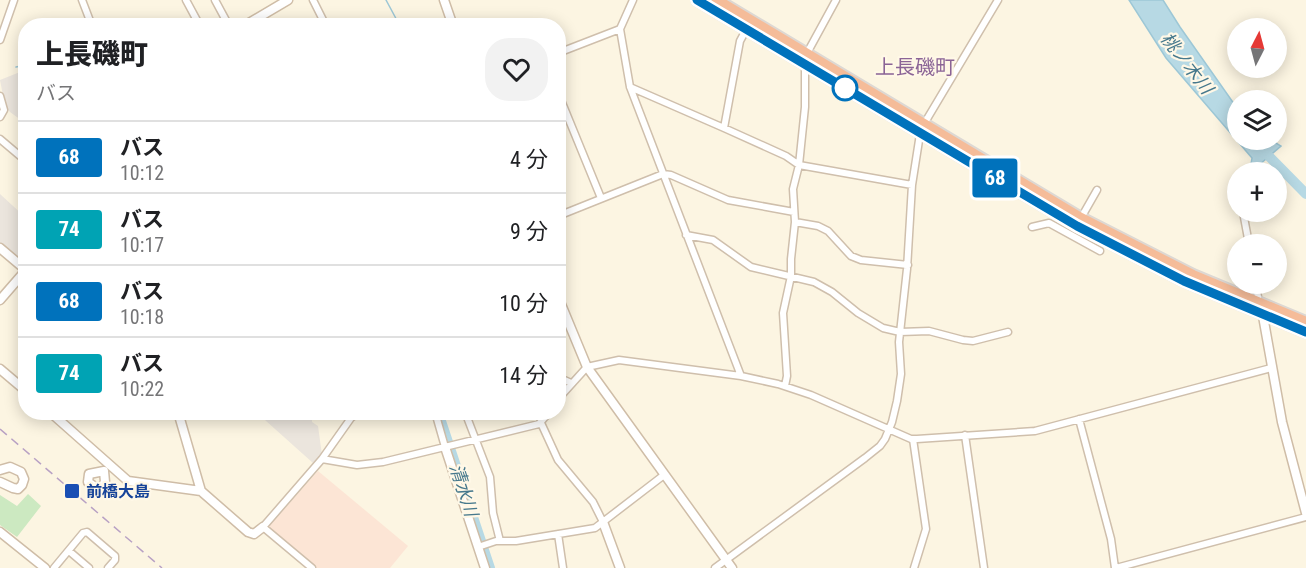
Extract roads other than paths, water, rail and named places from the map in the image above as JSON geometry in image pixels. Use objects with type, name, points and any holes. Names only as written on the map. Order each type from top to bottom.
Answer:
[{"type":"highway","points":[[697,0],[746,30],[806,59]]},
{"type":"highway","points":[[717,0],[806,59],[1077,227],[1184,281],[1263,316],[1306,332]]},
{"type":"highway","points":[[1077,227],[1306,322]]},
{"type":"street","points":[[0,40],[14,0]]},
{"type":"street","points":[[82,0],[89,18]]},
{"type":"street","points":[[186,0],[196,18]]},
{"type":"street","points":[[215,0],[225,18]]},
{"type":"street","points":[[258,18],[288,0]]},
{"type":"street","points":[[313,0],[322,18]]},
{"type":"street","points":[[444,0],[450,18]]},
{"type":"street","points":[[633,0],[620,29],[630,87],[741,376]]},
{"type":"street","points":[[785,386],[787,376],[783,313],[791,276],[795,222],[793,189],[805,107],[806,59],[836,0]]},
{"type":"street","points":[[714,568],[880,446],[889,430],[901,374],[900,332],[908,265],[912,184],[922,129],[998,0]]},
{"type":"street","points":[[566,50],[620,29]]},
{"type":"street","points":[[724,128],[740,41],[746,30]]},
{"type":"street","points":[[630,87],[786,156],[798,165],[912,184]]},
{"type":"street","points":[[0,96],[4,110],[0,117]]},
{"type":"street","points":[[566,113],[601,198]]},
{"type":"street","points":[[0,139],[18,154]]},
{"type":"street","points":[[566,213],[663,174],[671,175],[728,200],[794,212]]},
{"type":"street","points":[[1077,227],[1097,190]]},
{"type":"street","points":[[795,222],[818,226],[828,231],[851,256],[861,260],[908,265]]},
{"type":"street","points":[[1032,227],[1049,223],[1077,227],[1100,251]]},
{"type":"street","points":[[686,235],[713,240],[751,267],[814,282],[884,328],[900,332],[929,331],[973,341],[1008,332]]},
{"type":"street","points":[[0,248],[18,264]]},
{"type":"street","points":[[0,300],[18,278]]},
{"type":"street","points":[[1079,419],[1112,539],[1115,568],[1136,565],[1306,515],[1282,422],[1258,294]]},
{"type":"street","points":[[566,316],[587,367],[732,568]]},
{"type":"street","points":[[566,389],[587,367],[619,360],[741,376],[785,386],[913,439],[1035,431],[1271,368]]},
{"type":"street","points":[[0,369],[18,384]]},
{"type":"street","points":[[566,381],[571,383]]},
{"type":"street","points":[[58,420],[106,468],[128,481],[201,491],[254,534],[263,527],[322,459],[350,420]]},
{"type":"street","points":[[180,420],[201,491]]},
{"type":"street","points":[[438,420],[481,546],[485,568]]},
{"type":"street","points":[[468,420],[491,481],[493,513],[500,541]]},
{"type":"street","points":[[322,459],[357,465],[374,464],[476,440],[540,423],[542,420]]},
{"type":"street","points":[[540,423],[558,460],[592,502],[603,522],[620,568]]},
{"type":"street","points":[[965,435],[984,568]]},
{"type":"street","points":[[913,439],[926,529],[914,568]]},
{"type":"street","points":[[0,470],[14,468],[21,472],[24,479],[18,489],[0,482]]},
{"type":"street","points":[[481,546],[500,541],[595,528],[664,475]]},
{"type":"street","points":[[263,527],[312,568]]},
{"type":"street","points":[[0,532],[45,568]]},
{"type":"street","points":[[54,568],[83,533],[89,533],[115,556],[115,560],[108,568]]},
{"type":"street","points":[[558,534],[564,568]]},
{"type":"street","points":[[69,551],[89,568]]},
{"type":"water","points":[[1129,0],[1163,0],[1227,94],[1227,129],[1166,58]]},
{"type":"water","points":[[1245,150],[1276,150],[1262,162],[1251,162],[1252,158]]},
{"type":"waterway","points":[[386,0],[396,18]]},
{"type":"waterway","name":"桃ノ木川","points":[[1263,150],[1306,194]]},
{"type":"waterway","name":"清水川","points":[[441,420],[490,568]]},
{"type":"railway","points":[[0,429],[162,568]]},
{"type":"place","name":"前橋大島","points":[[72,491]]},
{"type":"district","name":"上長磯町","points":[[915,67]]}]
